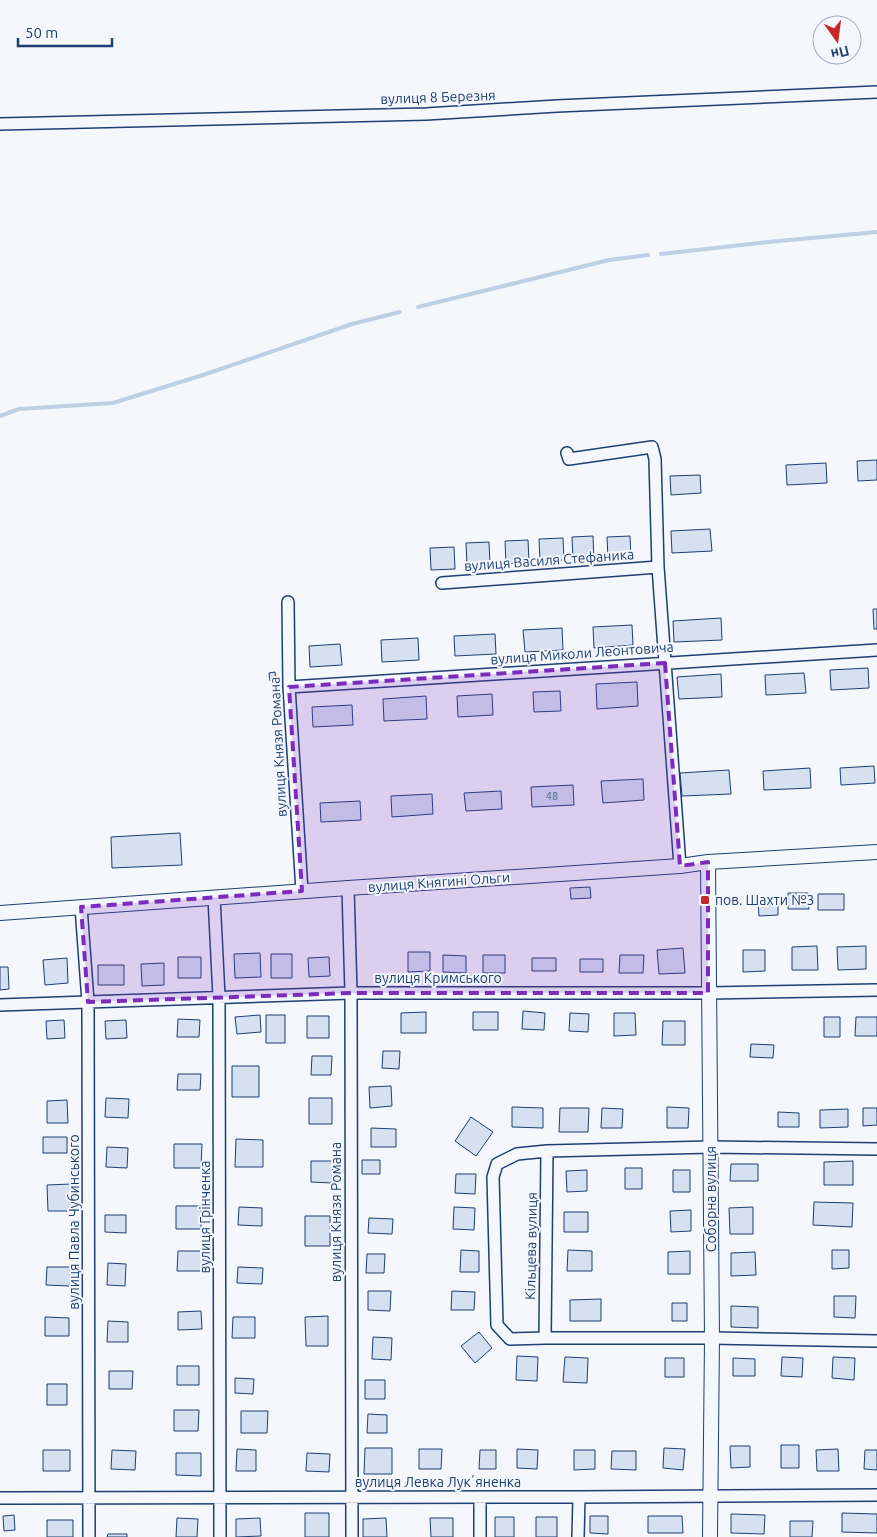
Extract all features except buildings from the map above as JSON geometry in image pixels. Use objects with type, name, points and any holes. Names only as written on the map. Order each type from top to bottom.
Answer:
[{"type":"street","name":"вулиця 8 Березня","points":[[0,124],[426,114],[557,106],[877,92]]},
{"type":"street","points":[[567,453],[569,459],[652,447],[655,459],[658,567],[680,866]]},
{"type":"street","name":"вулиця Василя Стефаника","points":[[442,583],[658,567]]},
{"type":"street","name":"вулиця Князя Романа","points":[[288,602],[289,686],[302,891]]},
{"type":"street","name":"вулиця Миколи Леонтовича","points":[[289,686],[877,650]]},
{"type":"street","name":"вулиця Княгині Ольги","points":[[0,913],[680,866],[708,862],[877,852]]},
{"type":"street","name":"Соборна вулиця","points":[[708,862],[712,1338],[710,1537]]},
{"type":"street","name":"вулиця Князя Романа","points":[[348,888],[351,993],[352,1537]]},
{"type":"street","name":"вулиця Грінченка","points":[[214,897],[219,997],[220,1537]]},
{"type":"street","name":"вулиця Павла Чубинського","points":[[81,906],[88,1002],[89,1537]]},
{"type":"street","name":"вулиця Кримського","points":[[0,1005],[351,993],[708,993],[877,990]]},
{"type":"street","points":[[877,1150],[711,1147],[547,1151],[517,1154],[497,1164],[493,1177],[497,1325],[510,1339],[712,1338],[877,1341]]},
{"type":"street","name":"Кільцева вулиця","points":[[545,1338],[547,1151]]},
{"type":"street","name":"вулиця Левка Лукʼяненка","points":[[0,1498],[877,1495]]},
{"type":"street","points":[[480,1497],[480,1537]]},
{"type":"street","points":[[578,1537],[579,1497]]},
{"type":"highlighted area","points":[[665,663],[680,866],[708,862],[708,993],[351,993],[88,1002],[81,907],[302,891],[289,687]]},
{"type":"waterway","points":[[661,254],[877,232]]},
{"type":"waterway","points":[[418,307],[609,260],[648,255]]},
{"type":"waterway","points":[[0,416],[19,409],[113,403],[203,375],[352,324],[400,312]]},
{"type":"place","name":"пов. Шахти №3","points":[[705,900]]}]
